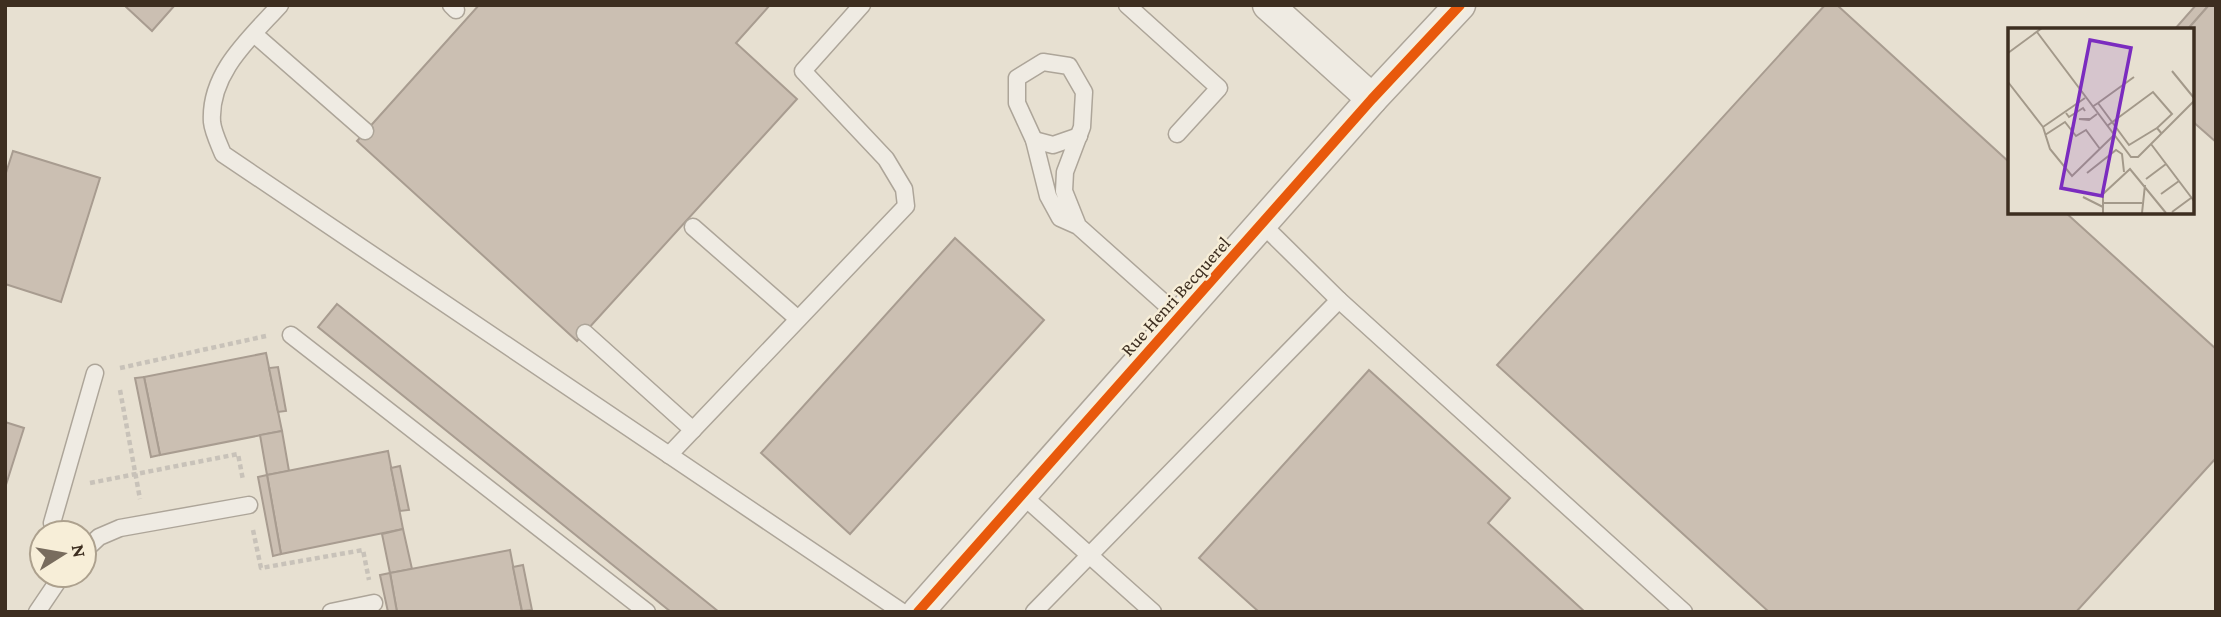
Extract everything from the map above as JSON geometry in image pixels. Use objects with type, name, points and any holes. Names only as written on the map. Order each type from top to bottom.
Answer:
[{"type":"street","points":[[1268,5],[1372,99]]},
{"type":"street","name":"Rue Henri Becquerel","points":[[918,612],[1372,99],[1460,5]]},
{"type":"lane","points":[[280,5],[229,61],[216,94],[212,123],[223,154],[902,612]]},
{"type":"lane","points":[[669,455],[906,206],[904,189],[886,159],[803,71],[862,5]]},
{"type":"lane","points":[[1127,5],[1219,88],[1177,134]]},
{"type":"lane","points":[[254,34],[365,131]]},
{"type":"lane","points":[[1078,226],[1064,191],[1065,172],[1082,127],[1084,92],[1069,66],[1043,62],[1017,78],[1017,103],[1034,140],[1048,196],[1059,218],[1078,226],[1180,317]]},
{"type":"lane","points":[[1034,140],[1053,145],[1079,136]]},
{"type":"lane","points":[[1262,224],[1339,300],[1684,612]]},
{"type":"lane","points":[[693,227],[798,319]]},
{"type":"lane","points":[[1034,612],[1339,300]]},
{"type":"lane","points":[[585,333],[693,429]]},
{"type":"lane","points":[[291,335],[647,612]]},
{"type":"lane","points":[[53,519],[95,373]]},
{"type":"lane","points":[[1022,495],[1153,612]]},
{"type":"lane","points":[[98,538],[120,528],[248,505]]},
{"type":"lane","points":[[37,612],[53,589]]},
{"type":"lane","points":[[331,612],[374,603]]},
{"type":"path","points":[[95,373],[269,336],[291,335]]},
{"type":"path","points":[[116,369],[145,524]]},
{"type":"building","points":[[124,5],[175,5],[152,31]]},
{"type":"building","points":[[479,5],[770,5],[736,43],[797,99],[577,341],[357,141]]},
{"type":"building","points":[[1825,5],[1837,5],[2008,161],[2008,214],[2067,214],[2216,349],[2216,458],[2076,612],[1769,612],[1497,365]]},
{"type":"building","points":[[2196,5],[2209,5],[2189,28],[2176,28]]},
{"type":"building","points":[[2209,5],[2216,5],[2216,142],[2193,122],[2193,28],[2189,28]]},
{"type":"building","points":[[13,151],[100,178],[61,302],[5,284],[5,176]]},
{"type":"building","points":[[955,238],[1044,320],[850,534],[761,453]]},
{"type":"building","points":[[337,304],[719,612],[671,612],[318,327]]},
{"type":"building","points":[[266,353],[282,431],[160,455],[144,377]]},
{"type":"building","points":[[278,367],[286,411],[278,412],[269,368]]},
{"type":"building","points":[[1369,370],[1510,498],[1488,523],[1585,612],[1259,612],[1199,558]]},
{"type":"building","points":[[144,377],[160,455],[151,457],[135,378]]},
{"type":"building","points":[[5,422],[24,428],[5,488]]},
{"type":"building","points":[[282,431],[289,471],[267,475],[260,435]]},
{"type":"building","points":[[388,451],[403,529],[281,554],[267,475]]},
{"type":"building","points":[[400,466],[409,510],[400,511],[391,468]]},
{"type":"building","points":[[267,475],[281,554],[273,556],[258,477]]},
{"type":"building","points":[[403,529],[412,569],[390,573],[382,534]]},
{"type":"building","points":[[510,550],[522,612],[397,612],[390,573]]},
{"type":"building","points":[[523,565],[532,610],[522,611],[513,567]]},
{"type":"building","points":[[390,573],[397,612],[388,612],[380,575]]},
{"type":"cycle path","points":[[918,612],[1372,99],[1460,5]]}]
